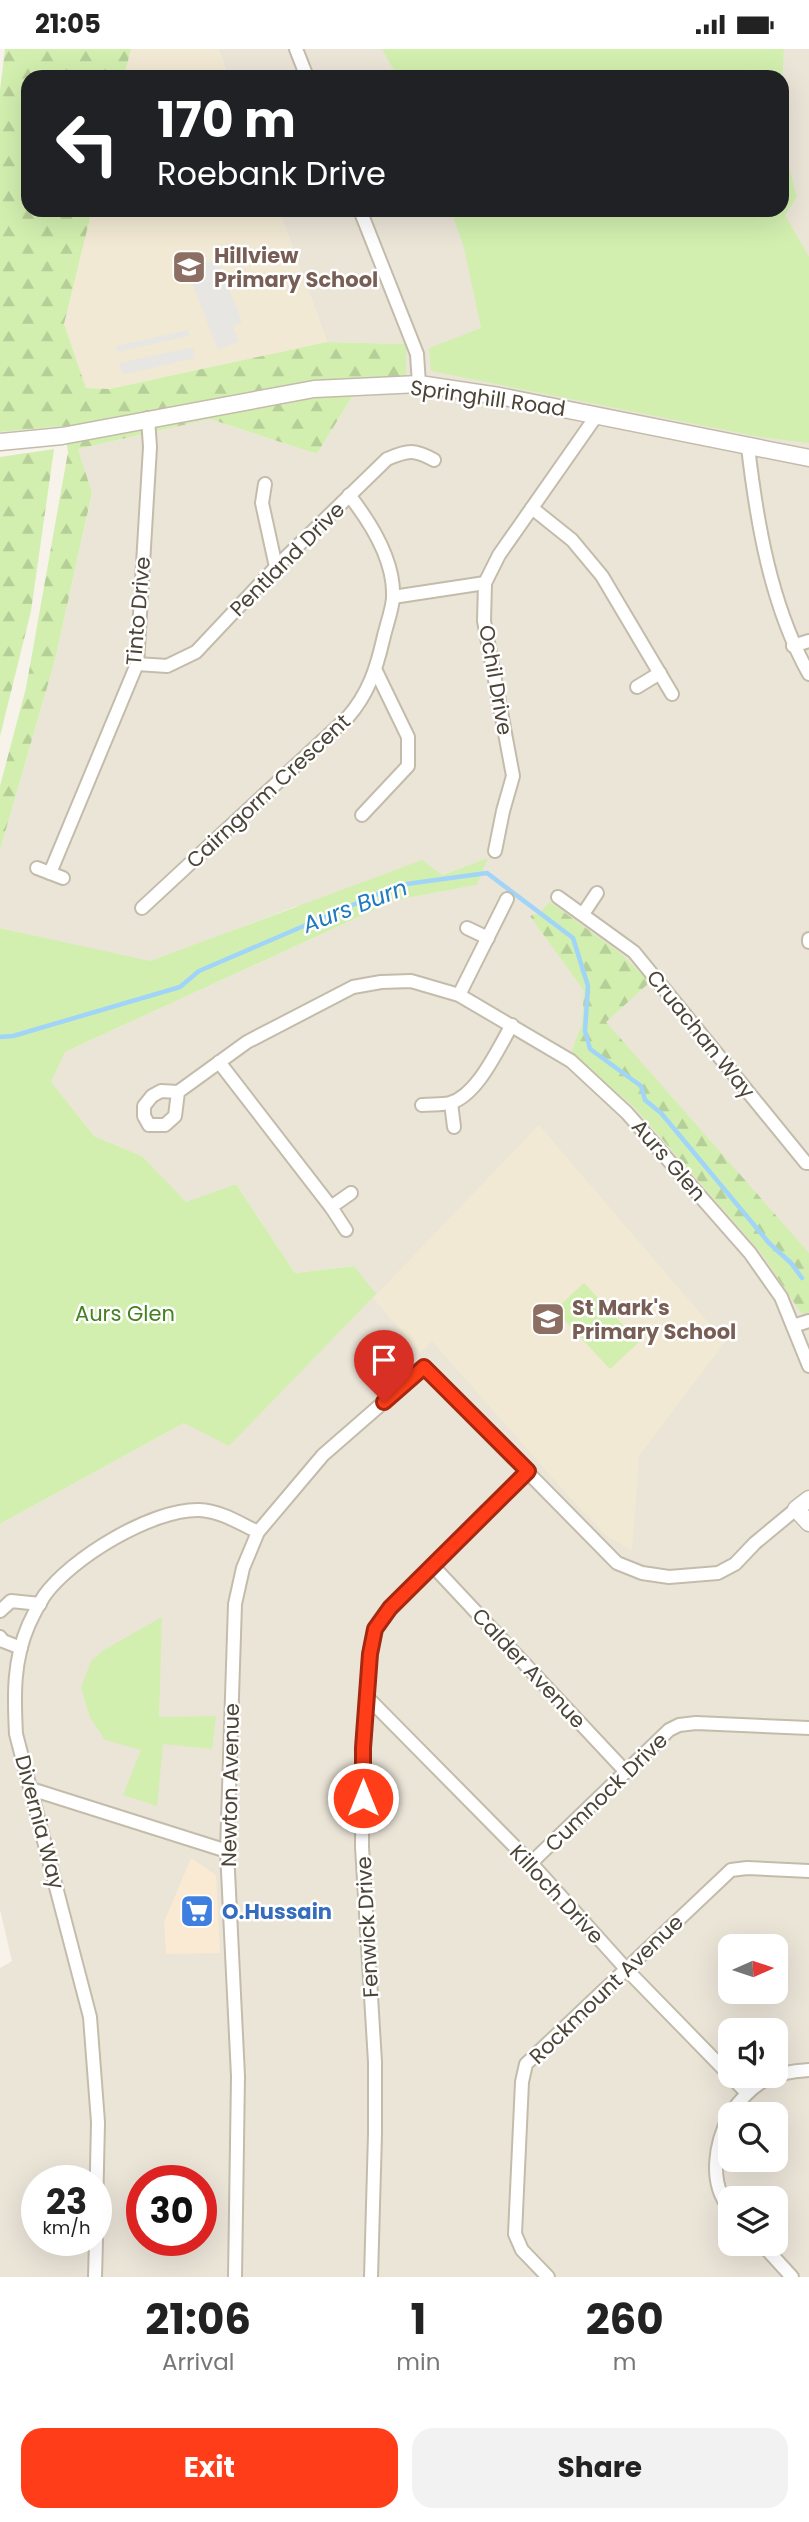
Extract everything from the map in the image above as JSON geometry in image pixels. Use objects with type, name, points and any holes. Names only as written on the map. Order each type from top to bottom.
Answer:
[{"type":"street","points":[[296,49],[304,70]]},
{"type":"street","points":[[362,217],[417,354],[419,384]]},
{"type":"street","name":"Springhill Road","points":[[0,442],[45,437],[314,389],[419,384],[499,396],[809,458]]},
{"type":"street","name":"Ochil Drive","points":[[495,851],[513,776],[484,621],[485,583],[499,555],[597,415]]},
{"type":"street","name":"Tinto Drive","points":[[50,873],[137,664],[150,447],[148,418]]},
{"type":"street","points":[[748,447],[752,484],[772,578],[793,646],[809,674]]},
{"type":"street","name":"Pentland Drive","points":[[137,664],[167,666],[197,652],[276,567],[387,459],[402,452],[418,451],[434,460]]},
{"type":"street","points":[[265,484],[262,503],[276,567]]},
{"type":"street","name":"Cairngorm Crescent","points":[[142,908],[166,891],[362,701],[376,671],[393,597],[388,567],[371,523],[349,495]]},
{"type":"street","points":[[532,508],[572,540],[602,576],[672,694]]},
{"type":"street","points":[[393,597],[485,583]]},
{"type":"street","points":[[793,646],[809,641]]},
{"type":"street","points":[[362,815],[408,766],[408,737],[376,671]]},
{"type":"street","points":[[637,687],[660,673]]},
{"type":"street","points":[[37,868],[63,878]]},
{"type":"street","points":[[583,914],[597,893]]},
{"type":"street","name":"Cruachan Way","points":[[558,897],[643,961],[806,1163],[809,1163]]},
{"type":"street","points":[[459,995],[508,899]]},
{"type":"street","points":[[467,927],[488,938]]},
{"type":"street","name":"Aurs Glen","points":[[178,1092],[247,1042],[353,987],[411,981],[459,995],[571,1061],[627,1113],[750,1254],[781,1297],[809,1366]]},
{"type":"street","points":[[422,1105],[451,1103],[466,1094],[479,1081],[512,1025]]},
{"type":"street","points":[[219,1062],[346,1230]]},
{"type":"street","points":[[451,1103],[454,1126]]},
{"type":"street","points":[[331,1207],[351,1193]]},
{"type":"street","points":[[793,1326],[809,1321]]},
{"type":"street","name":"Newton Avenue","points":[[234,2277],[238,2076],[227,1851],[235,1604],[243,1568],[258,1532],[323,1455],[424,1367],[528,1471]]},
{"type":"street","points":[[528,1471],[617,1563],[642,1573],[669,1577],[718,1573],[735,1564],[755,1543],[803,1504],[809,1523]]},
{"type":"street","name":"Fenwick Drive","points":[[371,2277],[376,2134],[375,2063],[362,1847],[363,1748],[370,1654],[375,1629],[390,1608],[528,1471]]},
{"type":"street","name":"Divernia Way","points":[[97,2165],[98,2122],[90,2017],[16,1734],[13,1690],[21,1648],[44,1596],[65,1574],[114,1538],[176,1511],[201,1510],[220,1513],[258,1532]]},
{"type":"street","name":"Calder Avenue","points":[[432,1565],[626,1772]]},
{"type":"street","points":[[0,1611],[11,1601],[40,1604]]},
{"type":"street","points":[[0,1637],[3,1641],[21,1648]]},
{"type":"street","name":"Killoch Drive","points":[[367,1697],[531,1863],[627,1970],[746,2092]]},
{"type":"street","name":"Cumnock Drive","points":[[531,1863],[669,1730],[679,1725],[696,1723],[809,1728]]},
{"type":"street","points":[[31,1789],[227,1851]]},
{"type":"street","name":"Rockmount Avenue","points":[[548,2277],[522,2249],[515,2234],[526,2064],[731,1870],[747,1868],[809,1871]]},
{"type":"street","points":[[739,2102],[746,2092],[759,2083],[791,2071],[809,2070]]},
{"type":"street","points":[[718,2146],[716,2158],[719,2186]]},
{"type":"street","points":[[95,2277],[96,2256]]},
{"type":"street","points":[[773,2256],[792,2277]]},
{"type":"shaded area","points":[[131,49],[218,49],[226,70],[126,70]]},
{"type":"shaded area","points":[[218,49],[809,49],[809,2277],[0,2277],[0,1968],[12,1961],[0,1910],[0,1524],[184,1423],[354,1266],[295,1273],[236,1184],[186,1203],[142,1156],[94,1136],[50,1082],[65,1052],[396,900],[477,885],[487,859],[441,875],[294,907],[150,962],[0,928],[0,850],[55,660],[92,494],[78,449],[210,419],[317,454],[353,395],[406,344],[327,342],[282,217],[789,217],[789,70],[226,70]]},
{"type":"shaded area","name":"Hillview Primary School","points":[[90,217],[282,217],[327,342],[108,389],[86,388],[64,324]]},
{"type":"shaded area","points":[[217,258],[242,322],[233,326],[239,342],[218,350],[187,270]]},
{"type":"shaded area","points":[[188,330],[189,336],[117,352],[116,346]]},
{"type":"shaded area","points":[[193,347],[195,358],[122,375],[119,363]]},
{"type":"shaded area","name":"St Mark's Primary School","points":[[539,1125],[725,1342],[639,1456],[632,1551],[606,1535],[574,1502],[432,1341],[420,1353],[373,1298]]},
{"type":"shaded area","points":[[191,1858],[216,1875],[220,1953],[166,1954],[164,1922]]},
{"type":"green space","points":[[5,49],[131,49],[126,70],[21,70],[21,217],[90,217],[64,324],[86,388],[109,389],[327,342],[406,344],[406,392],[353,395],[317,454],[210,419],[78,449],[92,493],[55,660],[0,850],[0,786],[26,688],[68,452],[64,426],[0,432],[0,91]]},
{"type":"green space","points":[[382,49],[784,49],[783,70],[394,70]]},
{"type":"green space","points":[[789,167],[797,197],[789,209]]},
{"type":"green space","points":[[453,217],[786,217],[809,257],[809,443],[760,437],[431,371],[429,348],[481,328],[464,248]]},
{"type":"green space","points":[[54,449],[31,611],[0,736],[0,457]]},
{"type":"green space","name":"Aurs Glen","points":[[488,858],[477,885],[396,900],[65,1052],[51,1082],[94,1136],[142,1156],[186,1202],[236,1184],[295,1273],[354,1266],[376,1294],[229,1446],[184,1423],[0,1524],[0,928],[150,961],[422,860],[442,875]]},
{"type":"green space","points":[[550,902],[620,953],[650,982],[606,1022],[809,1253],[807,1314],[801,1313],[762,1254],[635,1108],[571,1053],[582,1024],[584,991],[530,916],[539,913]]},
{"type":"green space","points":[[584,1283],[639,1342],[610,1369],[555,1310]]},
{"type":"green space","points":[[162,1617],[159,1717],[216,1716],[212,1749],[163,1744],[157,1806],[123,1795],[141,1750],[105,1740],[90,1717],[81,1688],[91,1661],[104,1650]]},
{"type":"waterway","name":"Aurs Burn","points":[[0,1037],[13,1036],[180,987],[199,971],[399,885],[487,873],[573,938],[588,986],[585,1031],[590,1049],[641,1086],[645,1100],[661,1113],[769,1243],[791,1263],[802,1278]]},
{"type":"place","name":"Hillview Primary School","points":[[189,267]]},
{"type":"place","name":"St Mark's Primary School","points":[[548,1319]]},
{"type":"place","name":"O.Hussain","points":[[197,1911]]},
{"type":"route","points":[[363,1798],[363,1748],[370,1654],[375,1629],[390,1608],[528,1471],[424,1367],[384,1402]]}]
